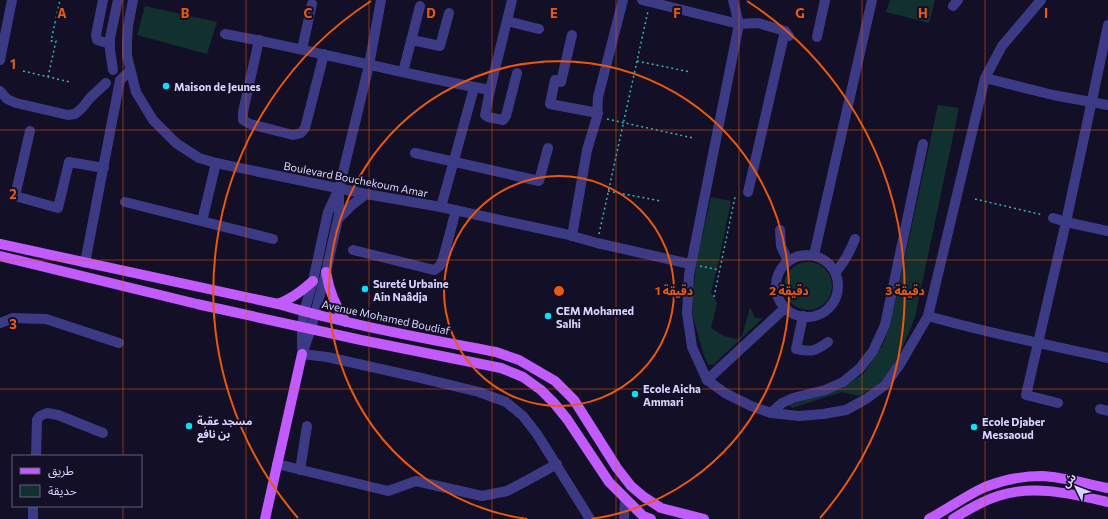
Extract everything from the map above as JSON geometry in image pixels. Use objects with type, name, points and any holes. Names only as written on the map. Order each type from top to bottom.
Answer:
[{"type":"main road","name":"Avenue Mohamed Boudiaf","points":[[0,244],[278,304],[346,322],[496,352],[519,360],[555,381],[574,400],[617,468],[631,486],[661,508],[704,519]]},
{"type":"main road","points":[[0,256],[197,304],[501,368],[522,377],[541,390],[554,403],[576,432],[609,482],[643,516],[651,519]]},
{"type":"main road","points":[[326,272],[331,293],[346,322]]},
{"type":"main road","points":[[278,304],[297,295],[313,281]]},
{"type":"main road","points":[[265,519],[302,354]]},
{"type":"main road","points":[[929,519],[985,488],[1002,481],[1022,477],[1042,476],[1108,488]]},
{"type":"main road","points":[[954,519],[971,508],[997,496],[1013,492],[1057,491],[1108,502]]},
{"type":"street","points":[[0,60],[12,0]]},
{"type":"street","points":[[103,0],[96,35],[97,40],[110,44]]},
{"type":"street","points":[[85,263],[120,80],[119,75],[113,70],[110,44],[118,0]]},
{"type":"street","name":"Boulevard Bouchekoum Amar","points":[[134,0],[126,41],[127,56],[136,92],[153,120],[176,143],[199,158],[216,163],[339,189],[456,210],[690,264]]},
{"type":"street","points":[[381,0],[369,65],[339,189],[328,212],[313,281],[304,312],[306,328],[302,354],[327,357],[428,380],[479,392],[506,402],[523,416],[537,434],[590,519]]},
{"type":"street","points":[[512,0],[485,115],[503,120],[506,116],[517,73]]},
{"type":"street","points":[[572,236],[587,150],[598,115],[598,97],[623,0]]},
{"type":"street","points":[[733,0],[739,24],[699,226],[690,264],[687,313],[692,347],[707,380],[725,394],[771,413],[799,416],[846,410],[866,399],[885,385],[900,364],[928,316],[985,78],[1002,46],[1041,0]]},
{"type":"street","points":[[817,37],[826,0]]},
{"type":"street","points":[[814,255],[872,0]]},
{"type":"street","points":[[646,1],[739,24],[758,23],[788,34],[748,192]]},
{"type":"street","points":[[302,49],[312,4]]},
{"type":"street","points":[[404,72],[420,6]]},
{"type":"street","points":[[412,40],[440,46],[449,13]]},
{"type":"street","points":[[507,21],[539,29]]},
{"type":"street","points":[[1058,403],[1026,395],[1039,344],[1108,25]]},
{"type":"street","points":[[225,34],[302,49],[474,88],[490,90]]},
{"type":"street","points":[[572,35],[561,82],[555,80],[550,104],[598,115]]},
{"type":"street","points":[[259,40],[243,120],[250,124],[293,135],[301,133],[305,128],[324,54]]},
{"type":"street","points":[[106,83],[105,76],[108,72],[113,70]]},
{"type":"street","points":[[106,83],[108,85],[116,84],[130,71]]},
{"type":"street","points":[[985,78],[1047,93],[1108,105]]},
{"type":"street","points":[[0,91],[7,100],[68,115],[75,114],[106,83]]},
{"type":"street","points":[[441,207],[474,88]]},
{"type":"street","points":[[30,131],[15,196],[58,208],[69,162],[104,168]]},
{"type":"street","points":[[771,413],[782,403],[793,398],[825,390],[843,382],[860,368],[873,351],[885,325],[924,144]]},
{"type":"street","points":[[415,153],[539,181],[548,148]]},
{"type":"street","points":[[202,221],[216,163]]},
{"type":"street","points":[[306,328],[315,314],[326,272],[338,219],[339,189]]},
{"type":"street","points":[[338,219],[366,194]]},
{"type":"street","points":[[124,202],[273,239]]},
{"type":"street","points":[[353,250],[434,270],[440,266],[443,259],[456,210]]},
{"type":"street","points":[[1053,218],[1108,231]]},
{"type":"street","points":[[780,230],[780,246],[788,261]]},
{"type":"street","points":[[836,272],[851,250],[855,239]]},
{"type":"street","points":[[805,254],[814,255],[828,262],[836,272],[839,286],[837,295],[832,305],[825,311],[815,316],[808,317],[797,315],[785,308],[777,291],[777,278],[781,269],[788,261],[805,254]]},
{"type":"street","points":[[707,380],[785,308]]},
{"type":"street","points":[[803,316],[796,350],[811,351],[818,349],[828,342]]},
{"type":"street","points":[[928,316],[1039,344],[1108,358]]},
{"type":"street","points":[[0,324],[13,318],[46,319],[119,343]]},
{"type":"street","points":[[36,455],[37,420],[40,416],[47,413],[58,415],[102,433]]},
{"type":"street","points":[[300,470],[307,426]]},
{"type":"street","points":[[277,464],[388,491],[416,481],[482,496],[507,490],[526,482],[557,464]]},
{"type":"street","points":[[624,519],[625,498]]},
{"type":"street","points":[[33,507],[33,519]]},
{"type":"path","points":[[48,77],[56,41],[52,41],[60,0]]},
{"type":"path","points":[[597,243],[636,61],[646,1]]},
{"type":"path","points":[[636,61],[690,72]]},
{"type":"path","points":[[23,71],[70,82]]},
{"type":"path","points":[[598,115],[693,138]]},
{"type":"path","points":[[608,191],[661,201]]},
{"type":"path","points":[[714,297],[735,198]]},
{"type":"path","points":[[975,199],[1053,218]]},
{"type":"path","points":[[690,264],[719,270]]},
{"type":"green space","points":[[890,0],[935,0],[929,23],[886,12]]},
{"type":"green space","points":[[145,6],[217,22],[207,54],[137,35]]},
{"type":"green space","points":[[938,105],[959,108],[915,317],[900,351],[891,368],[880,382],[859,396],[842,392],[792,408],[789,405],[843,388],[864,373],[882,346],[890,326]]},
{"type":"green space","points":[[711,197],[731,201],[711,292],[717,303],[711,328],[724,336],[737,339],[742,336],[750,307],[755,318],[763,318],[713,365],[708,364],[704,356],[693,317],[693,293],[697,258]]},
{"type":"green space","points":[[803,262],[813,262],[825,269],[832,281],[832,291],[825,303],[813,310],[803,310],[795,306],[788,299],[784,291],[784,281],[788,273],[795,266]]},
{"type":"place","name":"Maison de Jeunes","points":[[166,86]]},
{"type":"place","name":"Sureté Urbaine Ain Naâdja","points":[[365,289]]},
{"type":"place","name":"CEM Mohamed Salhi","points":[[548,316]]},
{"type":"place","name":"Ecole Aicha Ammari","points":[[635,394]]},
{"type":"place","name":"مسجد عقبة بن نافع","points":[[189,426]]},
{"type":"place","name":"Ecole Djaber Messaoud","points":[[974,427]]}]
